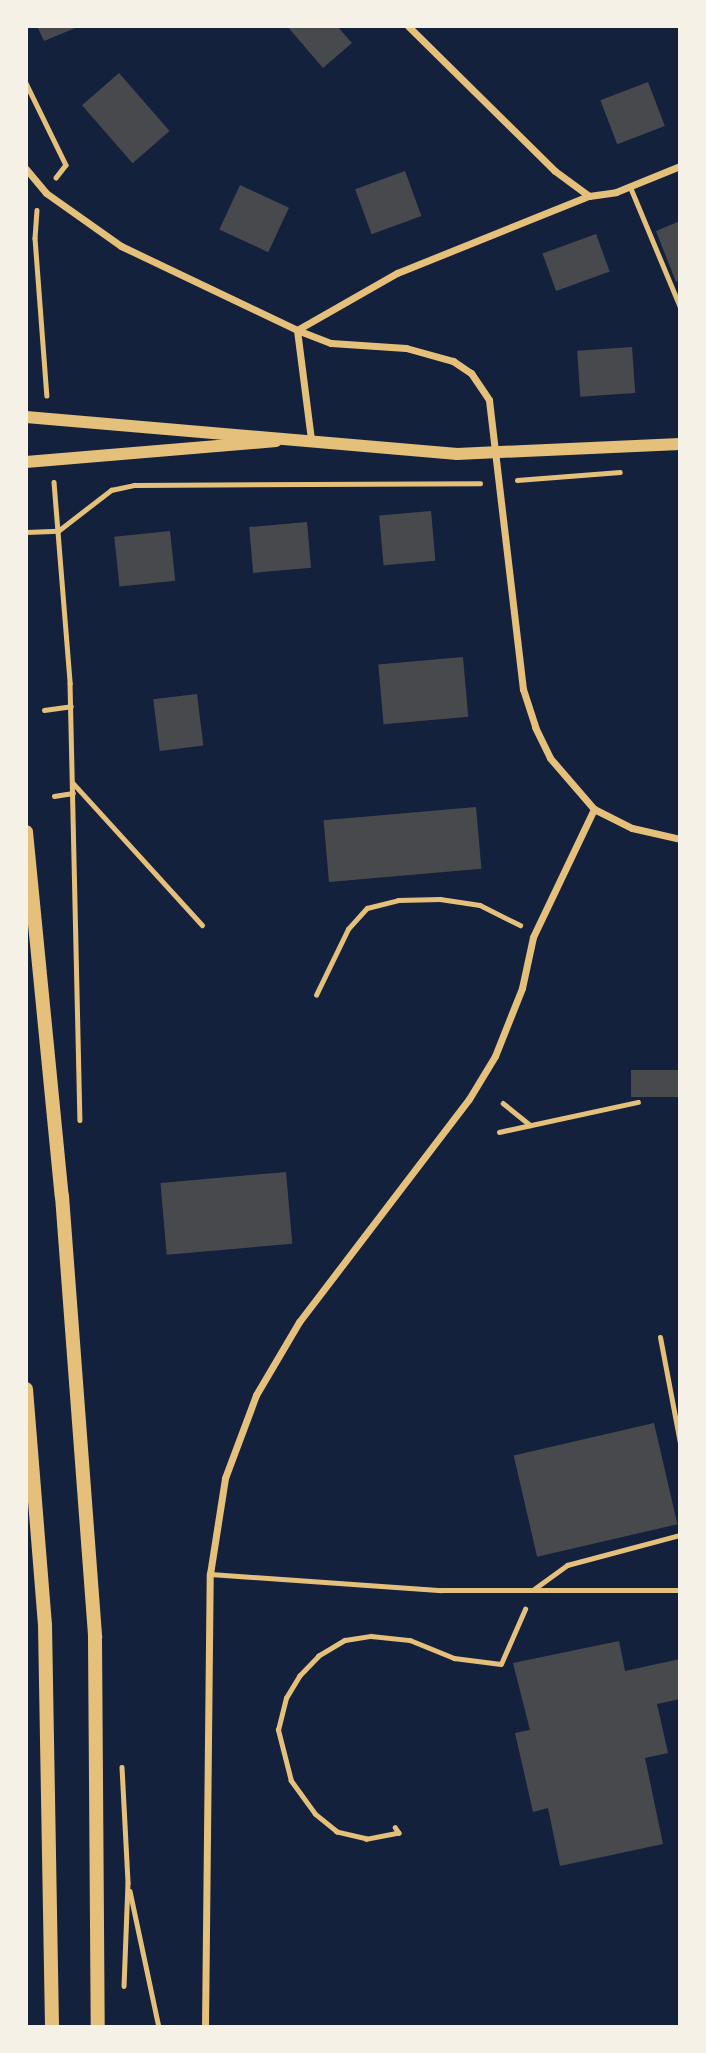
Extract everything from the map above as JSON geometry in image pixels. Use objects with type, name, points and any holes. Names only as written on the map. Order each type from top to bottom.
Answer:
[{"type":"main road","points":[[26,832],[61,1183],[95,1638],[98,2027]]},
{"type":"main road","points":[[26,1389],[45,1625],[51,2027]]},
{"type":"street","points":[[408,26],[555,171],[589,196]]},
{"type":"street","points":[[297,330],[397,273],[524,226],[589,196],[630,187],[680,166]]},
{"type":"street","points":[[26,169],[46,193],[121,246],[297,330],[331,343],[406,348],[453,361],[471,373],[489,400],[523,689],[550,758],[594,809],[632,828],[680,839]]},
{"type":"street","points":[[297,330],[312,439]]},
{"type":"street","points":[[26,417],[497,454],[680,444]]},
{"type":"street","points":[[26,462],[312,439]]},
{"type":"street","points":[[205,2027],[210,1574],[225,1478],[256,1395],[299,1322],[469,1099],[488,1066],[522,988],[533,937],[594,809]]},
{"type":"lane","points":[[630,187],[680,307]]},
{"type":"lane","points":[[660,1337],[680,1443]]},
{"type":"lane","points":[[534,1589],[567,1564],[680,1535]]},
{"type":"lane","points":[[210,1574],[373,1587],[680,1590]]},
{"type":"path","points":[[26,83],[66,165],[46,193],[37,212],[35,238],[49,418]]},
{"type":"path","points":[[52,459],[71,706],[77,972]]},
{"type":"path","points":[[26,531],[58,531],[111,490],[134,485],[440,487],[628,471]]},
{"type":"path","points":[[44,710],[71,706]]},
{"type":"path","points":[[73,783],[202,925]]},
{"type":"path","points":[[54,796],[73,793]]},
{"type":"path","points":[[316,995],[348,929],[367,908],[377,905],[429,900],[480,905],[511,917],[533,937]]},
{"type":"path","points":[[499,1132],[638,1102]]},
{"type":"path","points":[[503,1103],[530,1126]]},
{"type":"path","points":[[396,1827],[399,1833],[367,1839],[337,1832],[315,1814],[292,1781],[278,1730],[286,1698],[299,1676],[318,1656],[345,1640],[371,1636],[410,1640],[454,1658],[500,1664],[534,1589]]},
{"type":"path","points":[[123,2001],[128,1883],[159,2027]]},
{"type":"building","points":[[37,26],[80,26],[44,41]]},
{"type":"building","points":[[287,26],[337,26],[352,43],[323,68]]},
{"type":"building","points":[[119,73],[170,131],[133,163],[82,105]]},
{"type":"building","points":[[648,82],[665,126],[617,144],[600,100]]},
{"type":"building","points":[[405,171],[421,216],[372,234],[355,189]]},
{"type":"building","points":[[240,185],[289,208],[268,252],[219,229]]},
{"type":"building","points":[[680,221],[680,280],[676,282],[656,231]]},
{"type":"building","points":[[596,234],[610,272],[556,291],[542,253]]},
{"type":"building","points":[[632,347],[635,393],[580,397],[577,351]]},
{"type":"building","points":[[431,511],[435,561],[384,565],[379,516]]},
{"type":"building","points":[[307,522],[311,568],[253,573],[249,527]]},
{"type":"building","points":[[170,531],[175,581],[120,587],[114,537]]},
{"type":"building","points":[[463,657],[468,717],[384,724],[378,664]]},
{"type":"building","points":[[197,694],[203,746],[160,751],[153,699]]},
{"type":"building","points":[[476,807],[481,869],[329,882],[324,820]]},
{"type":"building","points":[[631,1070],[680,1070],[680,1097],[631,1097]]},
{"type":"building","points":[[286,1172],[292,1244],[167,1255],[160,1183]]},
{"type":"building","points":[[654,1423],[677,1524],[537,1557],[514,1455]]},
{"type":"building","points":[[619,1641],[625,1671],[680,1659],[680,1699],[657,1704],[668,1753],[645,1758],[663,1844],[560,1866],[548,1808],[533,1812],[515,1733],[530,1730],[513,1663]]}]
